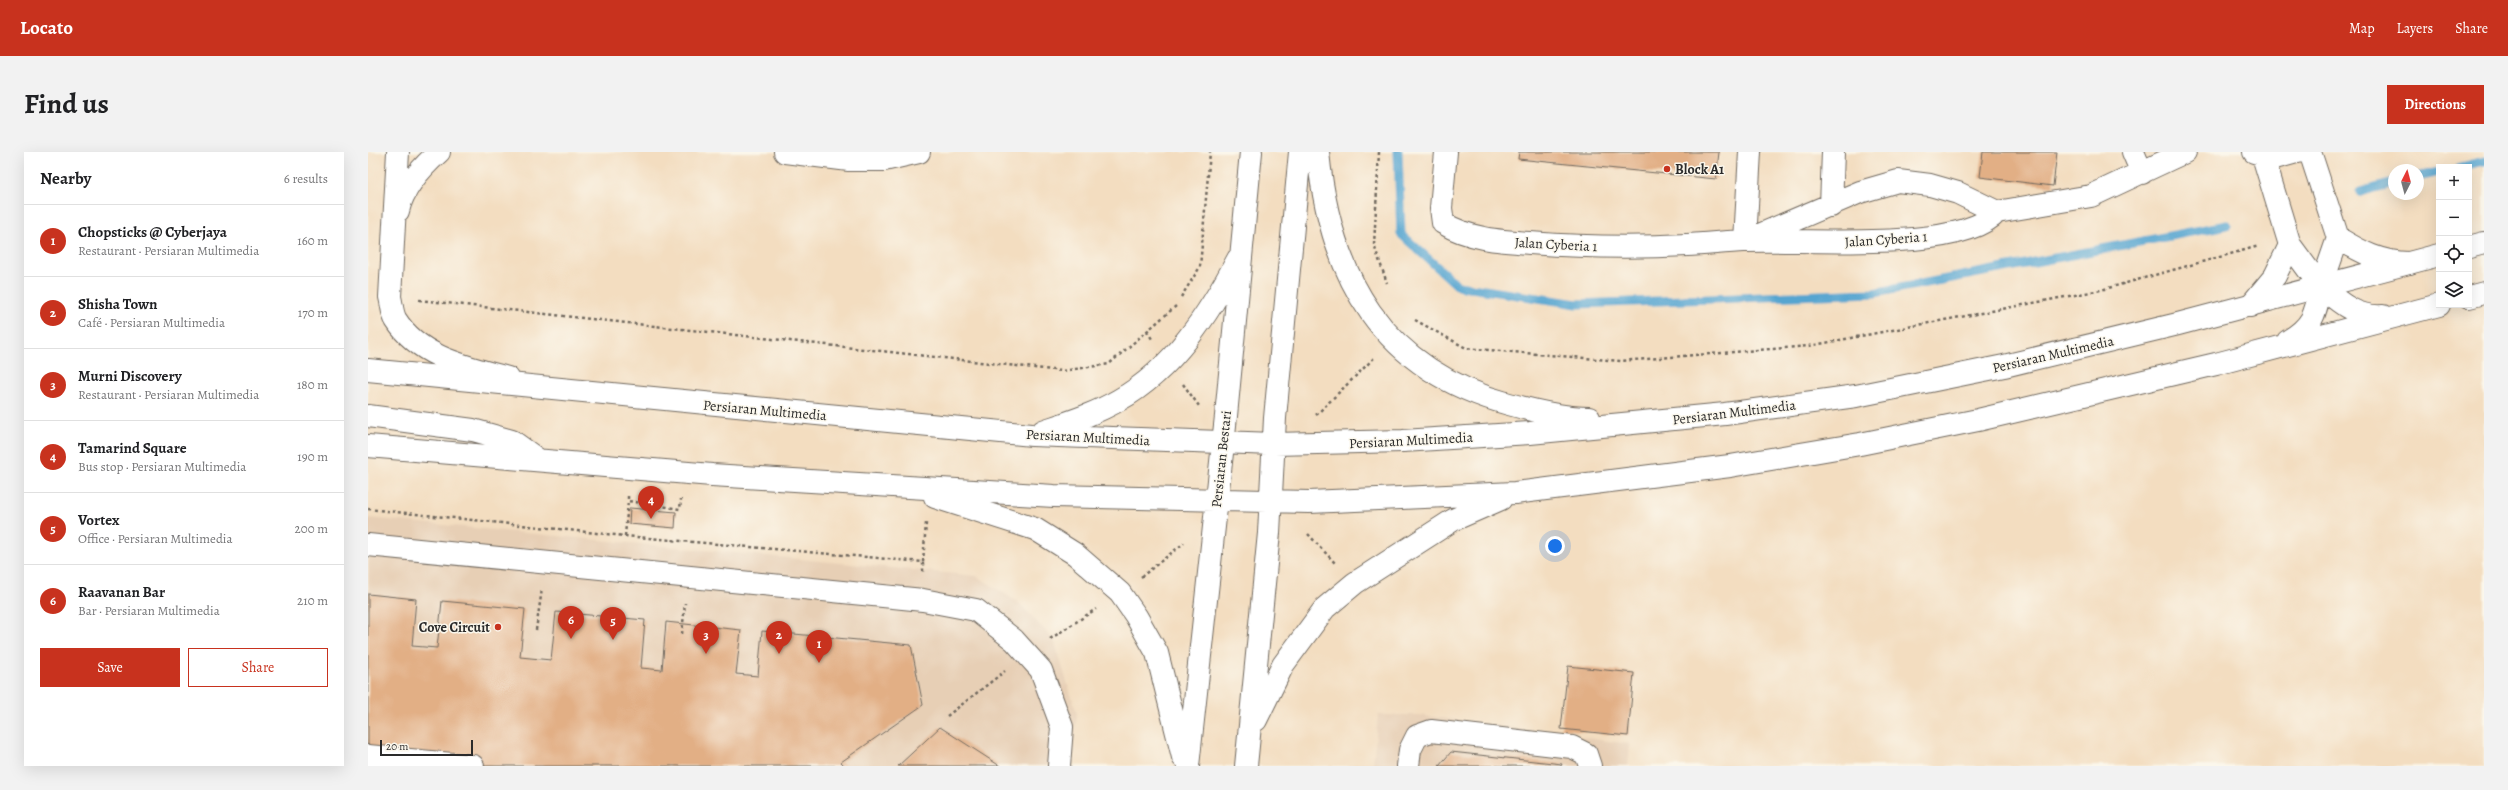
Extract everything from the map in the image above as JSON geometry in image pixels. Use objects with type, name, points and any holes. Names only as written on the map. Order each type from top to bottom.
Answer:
[{"type":"main road","points":[[398,152],[390,297],[395,319],[415,343],[457,364],[532,386]]},
{"type":"main road","points":[[393,232],[400,202],[423,166],[439,152]]},
{"type":"main road","points":[[785,152],[849,160],[884,160],[919,152]]},
{"type":"main road","name":"Persiaran Bestari","points":[[1187,766],[1223,443],[1243,250],[1251,152]]},
{"type":"main road","points":[[1246,766],[1271,501],[1274,444],[1300,152]]},
{"type":"main road","points":[[1318,152],[1321,181],[1340,259],[1363,303],[1392,340],[1432,372],[1480,397],[1533,411],[1586,418],[1670,419]]},
{"type":"main road","name":"Jalan Cyberia 1","points":[[1446,152],[1441,208],[1443,223],[1458,232],[1498,241],[1557,245],[1686,246],[1745,241],[1849,242],[1898,240],[1961,232],[1990,221],[1998,212]]},
{"type":"main road","points":[[1745,241],[1750,152]]},
{"type":"main road","points":[[1831,206],[1833,152]]},
{"type":"main road","points":[[2132,152],[2142,173]]},
{"type":"main road","name":"Jalan Cyberia 1","points":[[1745,241],[1831,206],[1860,192],[1898,181],[1930,185],[1958,193],[1998,212],[2091,196],[2185,152]]},
{"type":"main road","points":[[2258,154],[2275,158],[2297,152]]},
{"type":"main road","points":[[2248,355],[2287,342],[2302,333],[2314,318],[2321,287],[2338,238],[2310,152]]},
{"type":"main road","points":[[2258,154],[2289,242],[2321,287],[2344,307],[2371,317],[2400,315]]},
{"type":"main road","points":[[2338,238],[2375,258],[2392,263],[2410,263]]},
{"type":"main road","points":[[2250,306],[2276,276],[2289,242]]},
{"type":"main road","points":[[2472,246],[2484,243]]},
{"type":"main road","points":[[1032,435],[1084,417],[1120,400],[1154,374],[1203,320],[1243,250]]},
{"type":"main road","name":"Persiaran Multimedia","points":[[368,370],[1032,435],[1274,444],[1403,441],[1530,433],[1725,414],[1864,394],[2004,366],[2250,306],[2436,256]]},
{"type":"main road","points":[[2472,296],[2484,293]]},
{"type":"main road","points":[[368,446],[538,459],[712,475],[1054,496],[1271,501],[1435,498],[1515,493],[1730,466],[1860,444],[1978,420],[2248,355],[2436,306]]},
{"type":"main road","points":[[368,416],[473,430],[512,441],[538,459]]},
{"type":"main road","points":[[900,486],[1035,529],[1075,554],[1120,593],[1136,616],[1157,653],[1187,766]]},
{"type":"main road","points":[[1250,733],[1283,665],[1325,608],[1355,583],[1452,520],[1515,493]]},
{"type":"main road","points":[[368,545],[923,600],[976,610],[1014,640],[1041,670],[1062,727],[1059,766]]},
{"type":"main road","points":[[1408,766],[1410,750],[1417,736],[1432,731],[1572,747],[1586,754],[1590,766]]},
{"type":"main road","points":[[368,756],[473,766]]},
{"type":"path","points":[[390,297],[1062,371],[1109,364],[1176,306],[1200,267],[1210,152]]},
{"type":"path","points":[[1379,152],[1374,245],[1388,285]]},
{"type":"path","points":[[1410,315],[1416,321],[1466,348],[1621,361],[1809,346],[2101,290],[2289,242]]},
{"type":"path","points":[[1312,419],[1392,340],[1416,321]]},
{"type":"path","points":[[923,600],[922,562],[928,495]]},
{"type":"path","points":[[626,536],[628,501]]},
{"type":"path","points":[[368,509],[626,536],[922,562]]},
{"type":"path","points":[[1308,534],[1355,583]]},
{"type":"path","points":[[536,630],[545,562]]},
{"type":"path","points":[[947,716],[1027,654]]},
{"type":"shaded area","points":[[368,518],[977,576],[1019,603],[1054,640],[1077,714],[1072,766],[368,766]]},
{"type":"shaded area","points":[[1378,715],[1418,715],[1630,744],[1628,766],[1373,766]]},
{"type":"building","name":"Block A1","points":[[1519,152],[1719,152],[1716,179],[1518,159]]},
{"type":"building","points":[[1983,152],[2057,152],[2053,186],[1980,177]]},
{"type":"building","points":[[630,508],[676,512],[675,528],[629,524]]},
{"type":"building","points":[[368,594],[416,599],[412,646],[437,648],[442,601],[525,609],[520,657],[551,660],[556,612],[645,620],[641,668],[662,670],[666,622],[741,630],[736,674],[758,676],[762,631],[911,645],[923,705],[841,762],[845,766],[368,766]]},
{"type":"building","points":[[1568,666],[1634,673],[1628,736],[1561,729]]},
{"type":"building","points":[[940,727],[1000,766],[898,766]]},
{"type":"building","points":[[1451,752],[1562,764],[1561,766],[1439,766]]},
{"type":"waterway","points":[[1398,152],[1401,234],[1458,286],[1577,304],[1874,293],[2227,225]]},
{"type":"waterway","points":[[2472,164],[2484,161]]},
{"type":"waterway","points":[[2424,176],[2436,173]]},
{"type":"waterway","points":[[2360,192],[2388,185]]},
{"type":"place","name":"Block A1","points":[[1667,169]]},
{"type":"place","name":"Tamarind Square","points":[[651,519]]},
{"type":"place","name":"Cove Circuit","points":[[498,627]]},
{"type":"place","name":"Raavanan Bar","points":[[571,639]]},
{"type":"place","name":"Vortex","points":[[613,640]]},
{"type":"place","name":"Murni Discovery","points":[[706,654]]},
{"type":"place","name":"Shisha Town","points":[[779,654]]},
{"type":"place","name":"Chopsticks @ Cyberjaya","points":[[819,663]]}]
